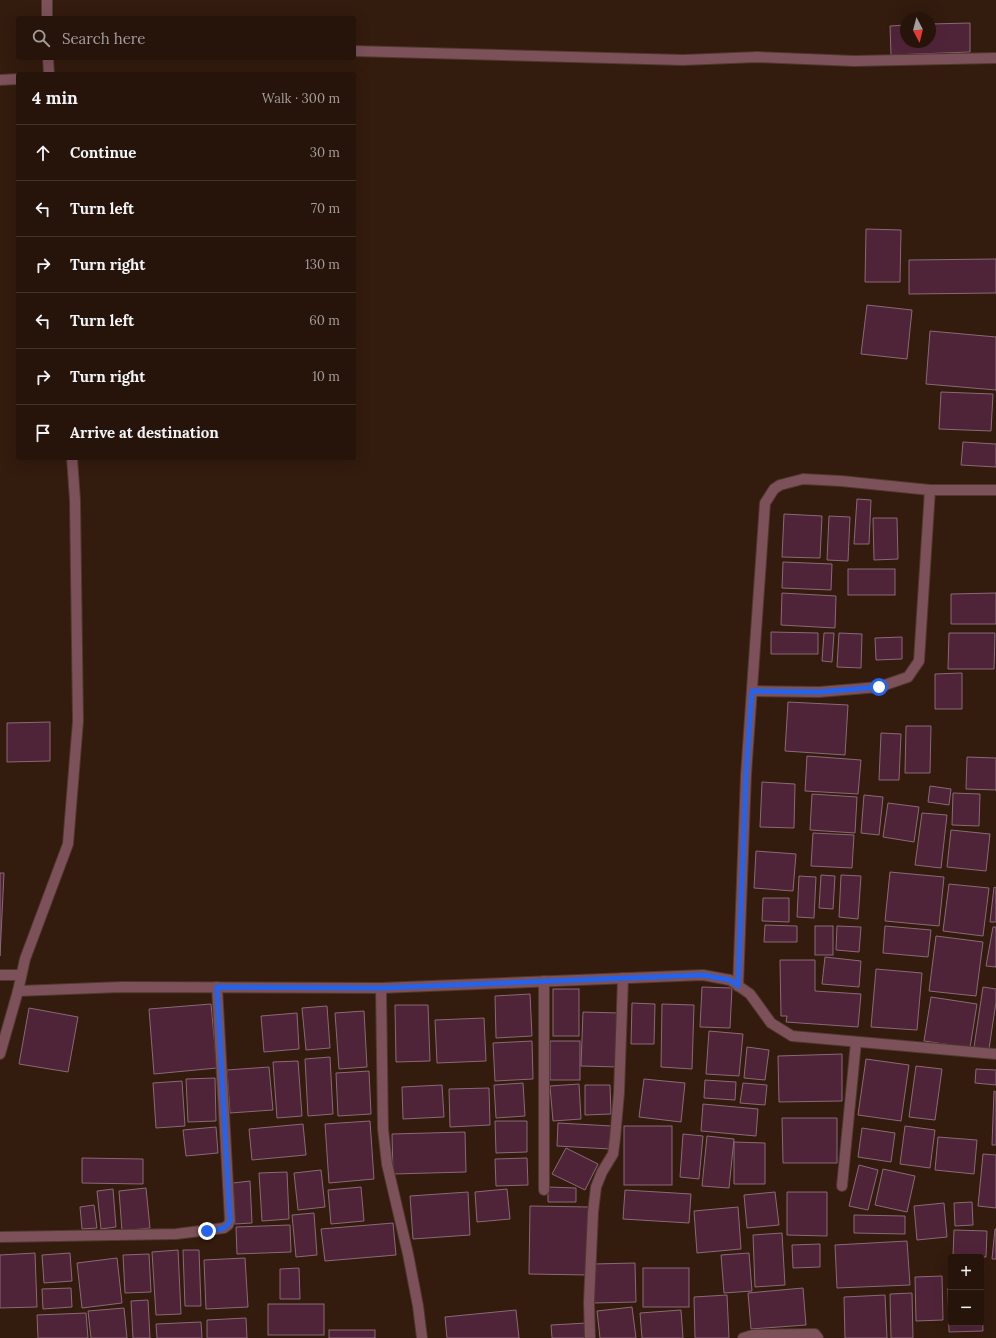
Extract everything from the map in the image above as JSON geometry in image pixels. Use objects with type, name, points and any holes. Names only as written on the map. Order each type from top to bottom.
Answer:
[{"type":"street","points":[[47,0],[47,16]]},
{"type":"street","points":[[356,50],[683,60],[758,57],[854,61],[996,58]]},
{"type":"street","points":[[48,60],[49,72]]},
{"type":"street","points":[[0,80],[16,79]]},
{"type":"street","points":[[0,1054],[18,991],[25,959],[68,844],[78,721],[75,500],[72,460]]},
{"type":"street","points":[[738,986],[746,775],[765,503],[774,489],[780,485],[803,479],[841,481],[930,490],[996,490]]},
{"type":"street","points":[[752,691],[819,692],[879,687],[908,677],[919,661],[930,490]]},
{"type":"street","points":[[0,975],[21,975]]},
{"type":"street","points":[[18,991],[122,987],[381,988],[703,975],[730,980],[750,994],[771,1023],[792,1036],[996,1054]]},
{"type":"street","points":[[590,1338],[589,1302],[592,1212],[596,1187],[602,1172],[613,1154],[619,1093],[623,978]]},
{"type":"street","points":[[544,981],[544,1190]]},
{"type":"street","points":[[0,1237],[176,1234],[213,1230],[224,1228],[228,1225],[230,1221],[217,987]]},
{"type":"street","points":[[381,988],[383,1129],[387,1164],[408,1254],[418,1306],[422,1338]]},
{"type":"street","points":[[842,1186],[856,1042]]},
{"type":"street","points":[[743,1338],[753,1335],[811,1334],[815,1334],[818,1338]]},
{"type":"building","points":[[970,23],[970,52],[891,55],[890,26],[900,25],[900,48],[936,48],[936,24]]},
{"type":"building","points":[[866,229],[901,230],[900,282],[865,282]]},
{"type":"building","points":[[996,259],[996,293],[909,294],[909,260]]},
{"type":"building","points":[[867,305],[912,310],[907,359],[861,354]]},
{"type":"building","points":[[930,331],[996,337],[996,390],[926,384]]},
{"type":"building","points":[[941,392],[993,394],[991,431],[939,429]]},
{"type":"building","points":[[963,442],[996,444],[996,467],[961,465]]},
{"type":"building","points":[[857,499],[871,500],[869,544],[854,544]]},
{"type":"building","points":[[784,514],[822,516],[820,558],[782,557]]},
{"type":"building","points":[[829,516],[850,517],[848,561],[827,560]]},
{"type":"building","points":[[873,518],[897,518],[898,559],[874,560]]},
{"type":"building","points":[[783,562],[832,564],[831,590],[782,588]]},
{"type":"building","points":[[848,569],[895,569],[895,595],[848,595]]},
{"type":"building","points":[[782,593],[836,596],[835,628],[781,625]]},
{"type":"building","points":[[996,593],[996,624],[951,624],[951,594]]},
{"type":"building","points":[[771,632],[818,633],[818,654],[771,654]]},
{"type":"building","points":[[824,633],[834,633],[832,662],[822,661]]},
{"type":"building","points":[[839,633],[862,634],[861,668],[837,667]]},
{"type":"building","points":[[949,633],[995,633],[994,669],[948,669]]},
{"type":"building","points":[[902,637],[902,659],[876,660],[875,638]]},
{"type":"building","points":[[962,673],[962,709],[935,709],[935,674]]},
{"type":"building","points":[[788,702],[848,705],[845,755],[785,751]]},
{"type":"building","points":[[50,722],[50,761],[7,762],[7,723]]},
{"type":"building","points":[[906,726],[931,726],[930,773],[905,773]]},
{"type":"building","points":[[881,733],[901,734],[899,780],[879,780]]},
{"type":"building","points":[[807,756],[861,760],[858,794],[805,791]]},
{"type":"building","points":[[967,757],[996,758],[996,790],[966,789]]},
{"type":"building","points":[[762,782],[795,784],[794,828],[760,827]]},
{"type":"building","points":[[930,786],[951,789],[949,805],[928,802]]},
{"type":"building","points":[[953,793],[980,794],[979,826],[952,825]]},
{"type":"building","points":[[812,794],[857,797],[855,833],[810,830]]},
{"type":"building","points":[[864,795],[883,797],[879,835],[861,833]]},
{"type":"building","points":[[888,803],[919,807],[914,842],[883,837]]},
{"type":"building","points":[[922,813],[947,815],[941,868],[915,865]]},
{"type":"building","points":[[951,830],[990,834],[986,871],[947,867]]},
{"type":"building","points":[[813,833],[854,835],[852,868],[811,866]]},
{"type":"building","points":[[756,851],[796,854],[793,891],[754,888]]},
{"type":"building","points":[[890,872],[944,877],[939,926],[885,921]]},
{"type":"building","points":[[0,873],[4,873],[0,956]]},
{"type":"building","points":[[821,875],[835,876],[833,909],[819,908]]},
{"type":"building","points":[[841,875],[861,876],[858,919],[839,917]]},
{"type":"building","points":[[799,876],[816,877],[814,918],[797,917]]},
{"type":"building","points":[[949,884],[989,888],[983,936],[943,931]]},
{"type":"building","points":[[994,887],[996,888],[996,922],[990,922]]},
{"type":"building","points":[[763,898],[789,898],[789,922],[762,921]]},
{"type":"building","points":[[765,925],[797,926],[797,942],[764,942]]},
{"type":"building","points":[[815,926],[833,926],[833,955],[815,955]]},
{"type":"building","points":[[837,926],[861,927],[859,952],[836,950]]},
{"type":"building","points":[[885,926],[931,930],[928,957],[883,953]]},
{"type":"building","points":[[993,927],[996,927],[996,967],[986,966]]},
{"type":"building","points":[[936,936],[983,942],[976,996],[929,991]]},
{"type":"building","points":[[825,957],[861,961],[859,987],[822,984]]},
{"type":"building","points":[[780,960],[815,960],[815,991],[861,994],[858,1027],[786,1022],[787,1016],[781,1016]]},
{"type":"building","points":[[876,969],[922,973],[917,1030],[871,1027]]},
{"type":"building","points":[[702,987],[732,988],[730,1028],[700,1027]]},
{"type":"building","points":[[983,987],[996,989],[996,1002],[989,1049],[974,1047]]},
{"type":"building","points":[[553,989],[579,989],[579,1036],[553,1036]]},
{"type":"building","points":[[530,994],[532,1036],[496,1038],[495,996]]},
{"type":"building","points":[[931,997],[977,1004],[970,1048],[924,1041]]},
{"type":"building","points":[[632,1003],[655,1004],[654,1044],[631,1044]]},
{"type":"building","points":[[211,1004],[217,1068],[154,1074],[149,1009]]},
{"type":"building","points":[[662,1004],[694,1005],[692,1069],[661,1067]]},
{"type":"building","points":[[395,1005],[428,1005],[430,1061],[396,1062]]},
{"type":"building","points":[[327,1006],[330,1048],[306,1050],[302,1008]]},
{"type":"building","points":[[29,1008],[78,1017],[68,1072],[19,1064]]},
{"type":"building","points":[[364,1011],[367,1067],[339,1069],[335,1013]]},
{"type":"building","points":[[583,1012],[619,1013],[618,1067],[581,1066]]},
{"type":"building","points":[[297,1013],[299,1049],[264,1052],[261,1016]]},
{"type":"building","points":[[484,1018],[486,1061],[437,1063],[435,1020]]},
{"type":"building","points":[[709,1031],[743,1034],[739,1076],[706,1074]]},
{"type":"building","points":[[532,1041],[533,1079],[495,1081],[493,1043]]},
{"type":"building","points":[[550,1041],[580,1041],[580,1080],[550,1080]]},
{"type":"building","points":[[747,1047],[769,1050],[765,1080],[744,1078]]},
{"type":"building","points":[[842,1054],[842,1101],[779,1102],[778,1056]]},
{"type":"building","points":[[330,1057],[333,1114],[308,1116],[305,1059]]},
{"type":"building","points":[[866,1059],[909,1065],[901,1121],[858,1115]]},
{"type":"building","points":[[298,1061],[302,1116],[277,1118],[273,1062]]},
{"type":"building","points":[[916,1066],[942,1069],[935,1120],[909,1117]]},
{"type":"building","points":[[269,1067],[273,1110],[230,1113],[227,1070]]},
{"type":"building","points":[[976,1069],[996,1070],[996,1085],[975,1083]]},
{"type":"building","points":[[369,1071],[371,1114],[338,1116],[336,1073]]},
{"type":"building","points":[[215,1078],[216,1121],[188,1122],[186,1079]]},
{"type":"building","points":[[644,1079],[685,1083],[681,1122],[639,1117]]},
{"type":"building","points":[[705,1080],[736,1082],[735,1100],[704,1098]]},
{"type":"building","points":[[182,1081],[185,1126],[156,1128],[153,1083]]},
{"type":"building","points":[[523,1083],[525,1116],[496,1118],[494,1085]]},
{"type":"building","points":[[743,1083],[767,1085],[765,1105],[740,1103]]},
{"type":"building","points":[[579,1084],[581,1119],[553,1121],[550,1086]]},
{"type":"building","points":[[442,1085],[444,1117],[403,1119],[402,1087]]},
{"type":"building","points":[[585,1085],[610,1085],[611,1114],[585,1115]]},
{"type":"building","points":[[489,1088],[490,1125],[450,1127],[449,1089]]},
{"type":"building","points":[[994,1091],[996,1092],[996,1145],[992,1145]]},
{"type":"building","points":[[703,1104],[758,1109],[756,1136],[701,1131]]},
{"type":"building","points":[[782,1118],[837,1118],[837,1163],[783,1163]]},
{"type":"building","points":[[370,1121],[374,1179],[329,1183],[325,1124]]},
{"type":"building","points":[[495,1121],[527,1121],[527,1152],[496,1153]]},
{"type":"building","points":[[558,1123],[612,1126],[610,1149],[557,1146]]},
{"type":"building","points":[[303,1124],[306,1155],[252,1160],[249,1129]]},
{"type":"building","points":[[624,1126],[672,1126],[672,1185],[624,1185]]},
{"type":"building","points":[[905,1126],[935,1130],[930,1168],[900,1164]]},
{"type":"building","points":[[216,1127],[218,1153],[186,1156],[183,1130]]},
{"type":"building","points":[[862,1128],[895,1133],[891,1162],[858,1157]]},
{"type":"building","points":[[465,1132],[466,1172],[393,1174],[392,1134]]},
{"type":"building","points":[[683,1134],[703,1136],[699,1179],[680,1177]]},
{"type":"building","points":[[707,1136],[734,1139],[729,1188],[702,1186]]},
{"type":"building","points":[[938,1137],[977,1140],[974,1174],[935,1170]]},
{"type":"building","points":[[734,1142],[765,1143],[765,1184],[734,1184]]},
{"type":"building","points":[[566,1148],[598,1164],[585,1190],[552,1174]]},
{"type":"building","points":[[983,1154],[996,1155],[996,1208],[978,1206]]},
{"type":"building","points":[[82,1158],[143,1159],[143,1184],[82,1183]]},
{"type":"building","points":[[527,1158],[528,1185],[496,1186],[495,1159]]},
{"type":"building","points":[[859,1165],[878,1170],[868,1210],[849,1206]]},
{"type":"building","points":[[883,1169],[915,1176],[907,1212],[875,1205]]},
{"type":"building","points":[[321,1170],[325,1207],[298,1210],[294,1173]]},
{"type":"building","points":[[287,1172],[289,1219],[262,1221],[259,1173]]},
{"type":"building","points":[[250,1181],[252,1223],[235,1224],[233,1183]]},
{"type":"building","points":[[361,1187],[364,1221],[331,1224],[328,1190]]},
{"type":"building","points":[[548,1187],[576,1188],[576,1202],[548,1202]]},
{"type":"building","points":[[146,1188],[150,1228],[122,1231],[119,1191]]},
{"type":"building","points":[[113,1189],[116,1227],[101,1229],[97,1191]]},
{"type":"building","points":[[507,1189],[510,1219],[477,1222],[475,1192]]},
{"type":"building","points":[[625,1190],[691,1194],[689,1223],[623,1219]]},
{"type":"building","points":[[468,1192],[470,1235],[413,1239],[410,1196]]},
{"type":"building","points":[[775,1192],[779,1225],[747,1228],[744,1195]]},
{"type":"building","points":[[787,1192],[827,1192],[827,1236],[787,1235]]},
{"type":"building","points":[[972,1202],[973,1225],[955,1226],[954,1203]]},
{"type":"building","points":[[944,1203],[947,1237],[917,1240],[914,1206]]},
{"type":"building","points":[[94,1205],[97,1228],[82,1229],[80,1207]]},
{"type":"building","points":[[530,1206],[589,1207],[588,1275],[529,1274]]},
{"type":"building","points":[[738,1207],[741,1249],[697,1253],[694,1211]]},
{"type":"building","points":[[314,1213],[317,1255],[296,1257],[292,1215]]},
{"type":"building","points":[[854,1215],[905,1216],[905,1234],[854,1233]]},
{"type":"building","points":[[393,1223],[396,1255],[325,1261],[321,1229]]},
{"type":"building","points":[[290,1225],[291,1252],[237,1254],[236,1227]]},
{"type":"building","points":[[995,1229],[996,1259],[992,1259]]},
{"type":"building","points":[[954,1230],[987,1231],[986,1257],[984,1257],[984,1254],[953,1254]]},
{"type":"building","points":[[782,1233],[785,1285],[755,1287],[753,1235]]},
{"type":"building","points":[[907,1241],[910,1285],[837,1288],[835,1245]]},
{"type":"building","points":[[820,1244],[820,1267],[793,1268],[792,1245]]},
{"type":"building","points":[[178,1250],[181,1314],[156,1315],[152,1252]]},
{"type":"building","points":[[183,1250],[199,1250],[201,1306],[185,1306]]},
{"type":"building","points":[[35,1253],[37,1307],[0,1308],[0,1255]]},
{"type":"building","points":[[70,1253],[72,1281],[44,1283],[42,1255]]},
{"type":"building","points":[[749,1253],[752,1291],[724,1293],[721,1255]]},
{"type":"building","points":[[149,1254],[151,1292],[125,1293],[123,1255]]},
{"type":"building","points":[[117,1258],[122,1303],[82,1308],[77,1263]]},
{"type":"building","points":[[245,1258],[248,1307],[206,1309],[204,1260]]},
{"type":"building","points":[[635,1263],[636,1302],[593,1303],[593,1264]]},
{"type":"building","points":[[299,1268],[300,1299],[280,1299],[280,1269]]},
{"type":"building","points":[[643,1268],[689,1268],[689,1307],[643,1307]]},
{"type":"building","points":[[942,1276],[943,1320],[916,1321],[915,1277]]},
{"type":"building","points":[[71,1288],[72,1307],[43,1309],[42,1289]]},
{"type":"building","points":[[803,1288],[806,1325],[751,1329],[748,1293]]},
{"type":"building","points":[[912,1293],[913,1338],[891,1338],[890,1294]]},
{"type":"building","points":[[727,1295],[729,1338],[695,1338],[694,1297]]},
{"type":"building","points":[[885,1295],[887,1338],[845,1338],[844,1297]]},
{"type":"building","points":[[148,1300],[150,1338],[133,1338],[131,1301]]},
{"type":"building","points":[[268,1304],[324,1304],[324,1335],[268,1335]]},
{"type":"building","points":[[632,1307],[636,1338],[600,1338],[597,1311]]},
{"type":"building","points":[[124,1308],[127,1338],[91,1338],[88,1311]]},
{"type":"building","points":[[516,1310],[519,1338],[447,1338],[445,1317]]},
{"type":"building","points":[[681,1310],[683,1338],[642,1338],[640,1313]]},
{"type":"building","points":[[86,1313],[88,1338],[38,1338],[37,1315]]},
{"type":"building","points":[[246,1318],[247,1338],[207,1338],[207,1320]]},
{"type":"building","points":[[201,1322],[202,1338],[157,1338],[156,1324]]},
{"type":"building","points":[[587,1323],[588,1338],[552,1338],[551,1325]]},
{"type":"building","points":[[949,1326],[983,1326],[983,1331],[949,1332]]},
{"type":"building","points":[[329,1330],[375,1330],[375,1338],[329,1338]]},
{"type":"route","points":[[207,1231],[224,1228],[230,1221],[217,987],[381,988],[703,975],[730,980],[738,986],[746,775],[752,691],[819,692],[879,687]]}]
